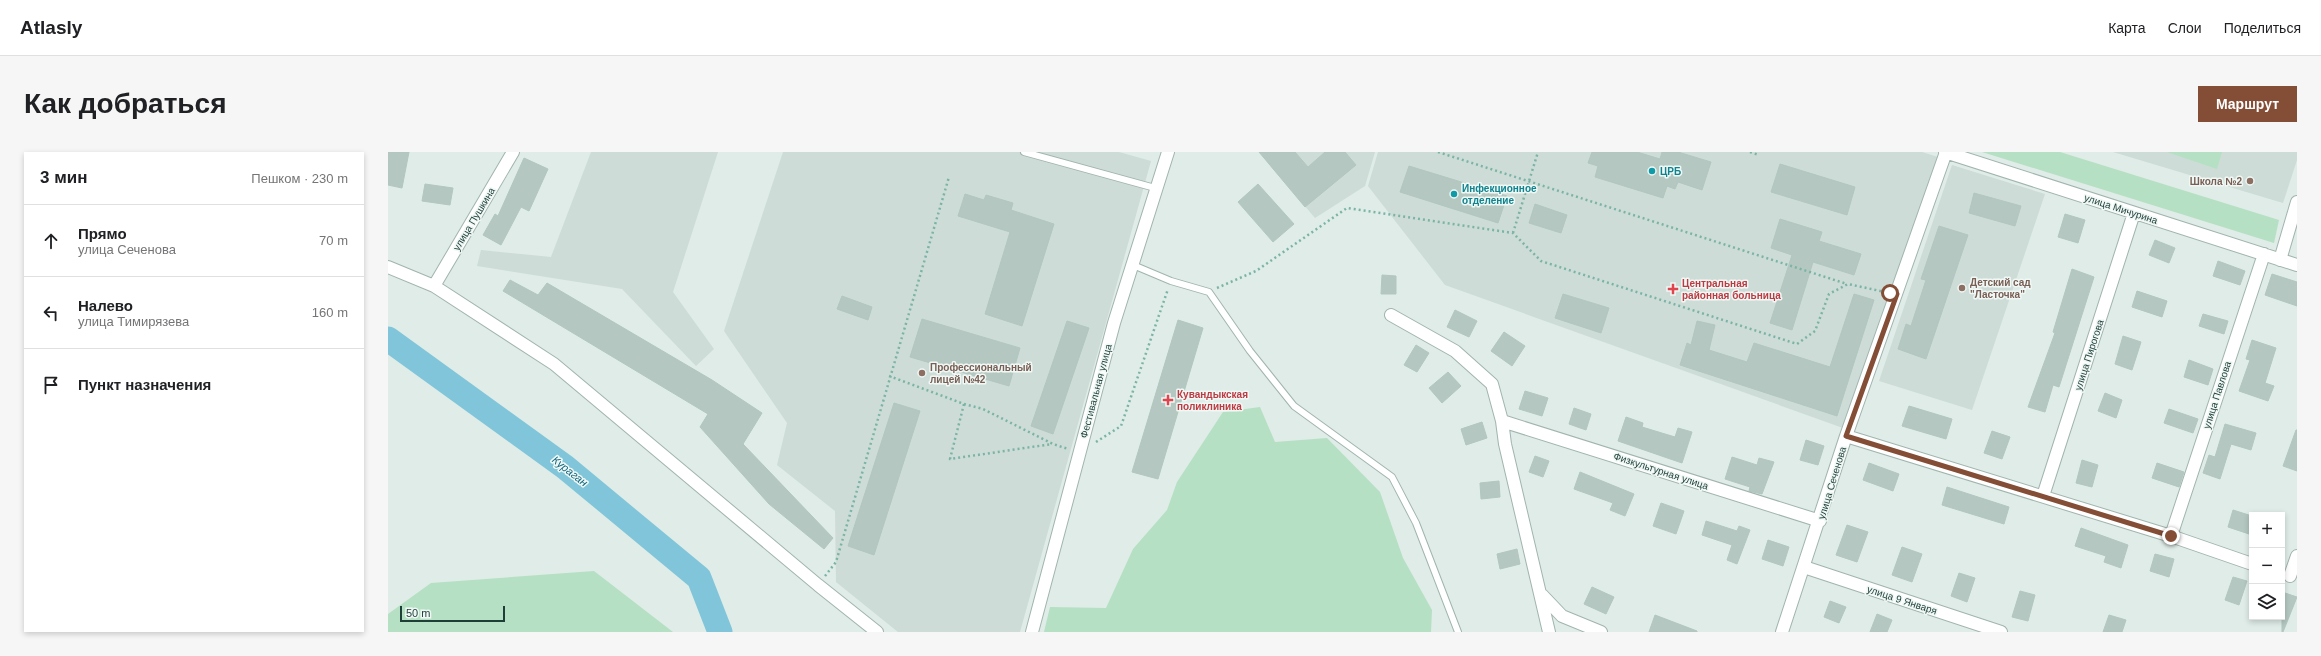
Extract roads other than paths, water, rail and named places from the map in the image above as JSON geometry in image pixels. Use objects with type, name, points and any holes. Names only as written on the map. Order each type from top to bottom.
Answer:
[{"type":"street","name":"улица Пушкина","points":[[434,286],[513,152]]},
{"type":"street","name":"Фестивальная улица","points":[[1032,632],[1079,452],[1155,188],[1168,152]]},
{"type":"street","name":"улица Мичурина","points":[[1945,152],[2297,265]]},
{"type":"street","name":"улица Сеченова","points":[[1782,632],[1820,521],[1846,436],[1897,294],[1945,152]]},
{"type":"street","points":[[2280,260],[2297,202]]},
{"type":"street","name":"улица Пирогова","points":[[2043,496],[2134,213]]},
{"type":"street","name":"улица Павлова","points":[[2171,536],[2264,254]]},
{"type":"street","points":[[388,267],[434,286],[554,364],[818,585],[877,632]]},
{"type":"street","points":[[1391,315],[1454,351],[1492,384],[1542,595],[1549,632]]},
{"type":"street","name":"Физкультурная улица","points":[[1502,421],[1820,521]]},
{"type":"street","points":[[1846,436],[2171,536],[2249,563]]},
{"type":"street","points":[[2290,576],[2297,556]]},
{"type":"street","name":"улица 9 Января","points":[[1804,567],[2001,632]]},
{"type":"street","points":[[1542,595],[1562,616],[1601,632]]},
{"type":"lane","points":[[1024,152],[1155,188]]},
{"type":"lane","points":[[1133,265],[1170,281],[1209,292],[1250,351],[1294,406],[1392,477],[1416,523],[1458,632]]},
{"type":"waterway","name":"Кураган","points":[[388,339],[565,467],[699,578],[720,632]]},
{"type":"place","name":"ЦРБ","points":[[1652,171]]},
{"type":"place","name":"Школа №2","points":[[2250,181]]},
{"type":"place","name":"Инфекционное отделение","points":[[1454,194]]},
{"type":"place","name":"Детский сад \"Ласточка\"","points":[[1962,288]]},
{"type":"place","name":"Центральная районная больница","points":[[1673,289]]},
{"type":"place","name":"Профессиональный лицей №42","points":[[922,373]]},
{"type":"place","name":"Кувандыкская поликлиника","points":[[1168,400]]}]
